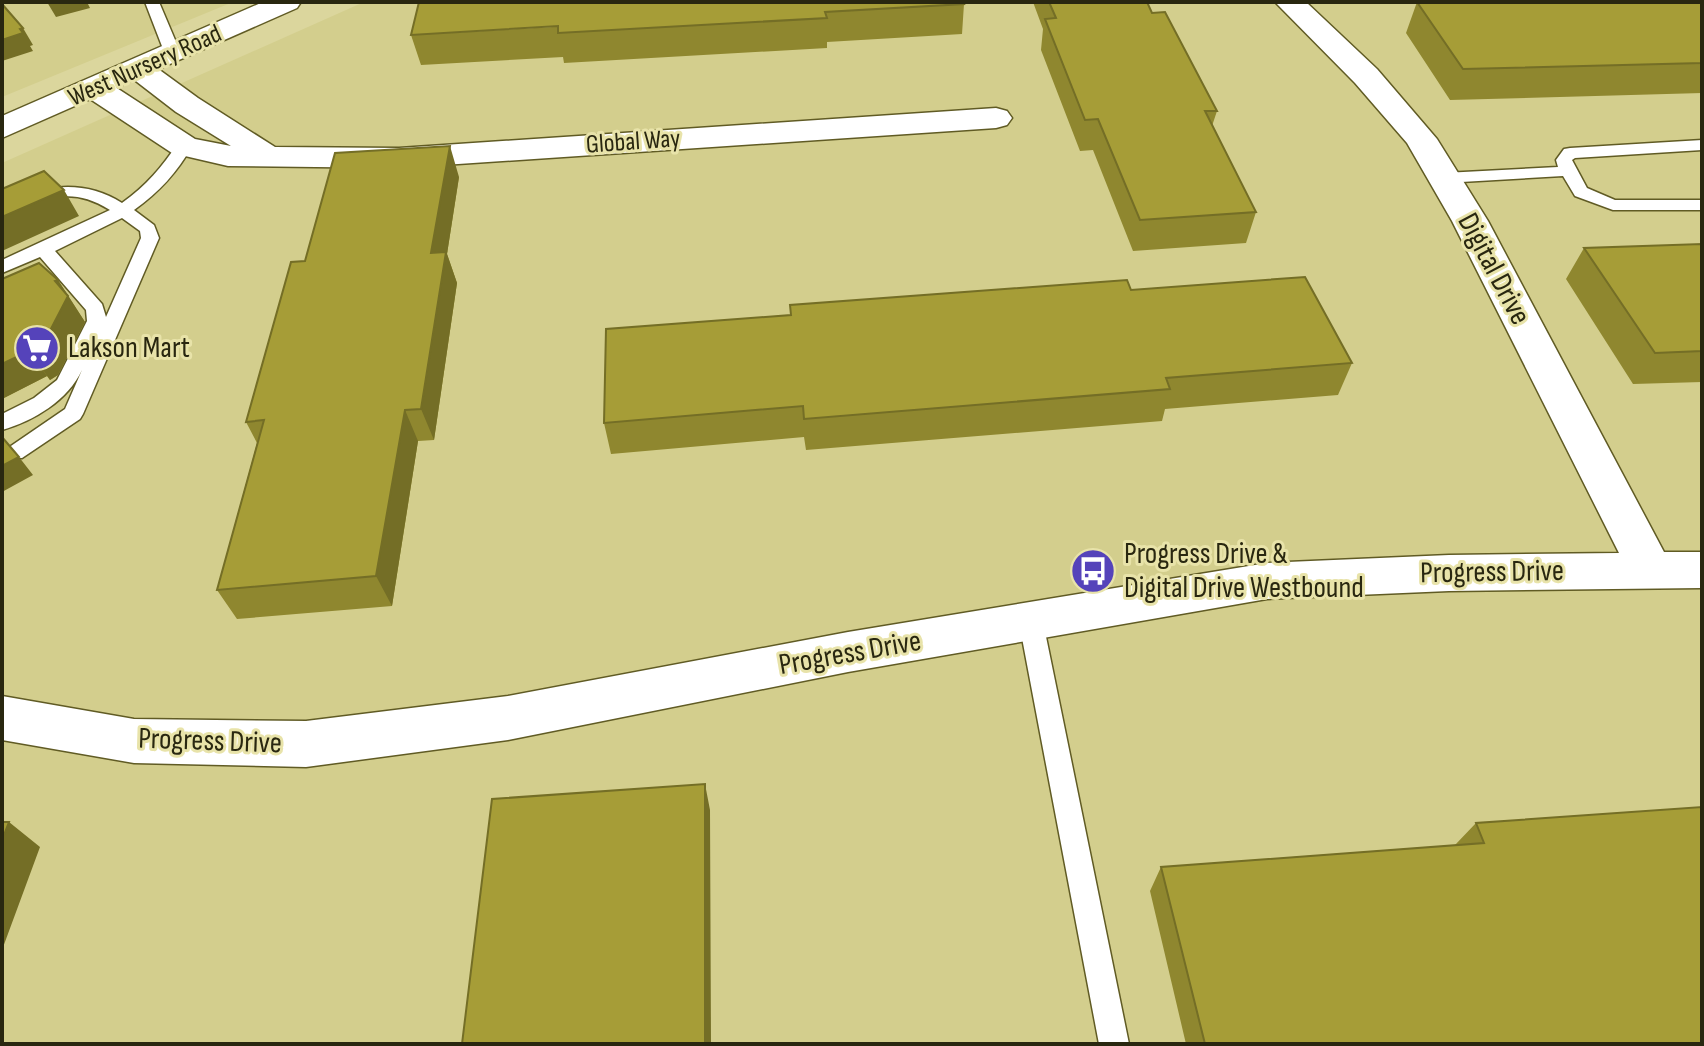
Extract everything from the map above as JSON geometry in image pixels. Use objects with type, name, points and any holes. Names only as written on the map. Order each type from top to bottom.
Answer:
[{"type":"street","name":"West Nursery Road","points":[[2,128],[287,2]]},
{"type":"street","name":"Digital Drive","points":[[1289,2],[1366,76],[1421,139],[1470,221],[1650,569]]},
{"type":"street","points":[[139,69],[187,105],[271,156]]},
{"type":"street","name":"Global Way","points":[[95,88],[184,146],[228,156],[399,158],[996,118]]},
{"type":"street","name":"Progress Drive","points":[[2,718],[134,741],[306,744],[508,718],[848,652],[1267,581],[1449,573],[1702,570]]},
{"type":"lane","points":[[152,2],[173,54]]},
{"type":"lane","points":[[1702,145],[1570,153],[1564,160],[1581,192],[1613,205],[1638,208],[1702,205]]},
{"type":"lane","points":[[2,267],[124,210],[160,183],[177,163],[184,146]]},
{"type":"lane","points":[[1444,178],[1568,171]]},
{"type":"lane","points":[[2,208],[31,195],[75,189],[94,193],[124,210],[148,229],[150,238],[73,414],[15,453]]},
{"type":"lane","points":[[2,423],[41,403],[65,385],[97,321],[95,308],[42,248]]},
{"type":"lane","points":[[1031,622],[1114,1044]]},
{"type":"shaded area","points":[[2,2],[233,2],[2,97]]},
{"type":"shaded area","points":[[364,2],[1702,2],[1702,1044],[2,1044],[2,163]]},
{"type":"building","points":[[419,2],[964,4],[825,12],[827,18],[558,33],[558,26],[411,35]]},
{"type":"building","points":[[1049,2],[1147,2],[1152,13],[1165,12],[1217,111],[1205,111],[1256,212],[1140,220],[1098,119],[1085,120],[1045,19],[1056,18]]},
{"type":"building","points":[[1417,2],[1702,2],[1702,63],[1463,69]]},
{"type":"building","points":[[2,4],[23,28],[20,29],[23,33],[2,40]]},
{"type":"building","points":[[450,146],[431,253],[446,252],[421,409],[405,410],[376,576],[217,590],[264,420],[246,422],[291,262],[305,261],[335,153]]},
{"type":"building","points":[[44,171],[64,190],[2,217],[2,189]]},
{"type":"building","points":[[1702,244],[1702,351],[1655,353],[1584,248]]},
{"type":"building","points":[[39,263],[58,280],[55,281],[68,296],[40,350],[32,354],[29,351],[2,364],[2,279]]},
{"type":"building","points":[[1305,277],[1352,363],[1166,378],[1170,389],[804,419],[803,406],[604,423],[606,329],[791,315],[790,305],[1127,280],[1131,290]]},
{"type":"building","points":[[2,437],[19,457],[2,466]]},
{"type":"building","points":[[705,784],[705,1044],[462,1044],[492,799]]},
{"type":"building","points":[[1702,807],[1702,1044],[1205,1044],[1161,867],[1484,843],[1476,823]]},
{"type":"building","points":[[2,822],[9,822],[2,840]]},
{"type":"place","name":"Lakson Mart","points":[[37,348]]},
{"type":"place","name":"Progress Drive & Digital Drive Westbound","points":[[1093,571]]}]
